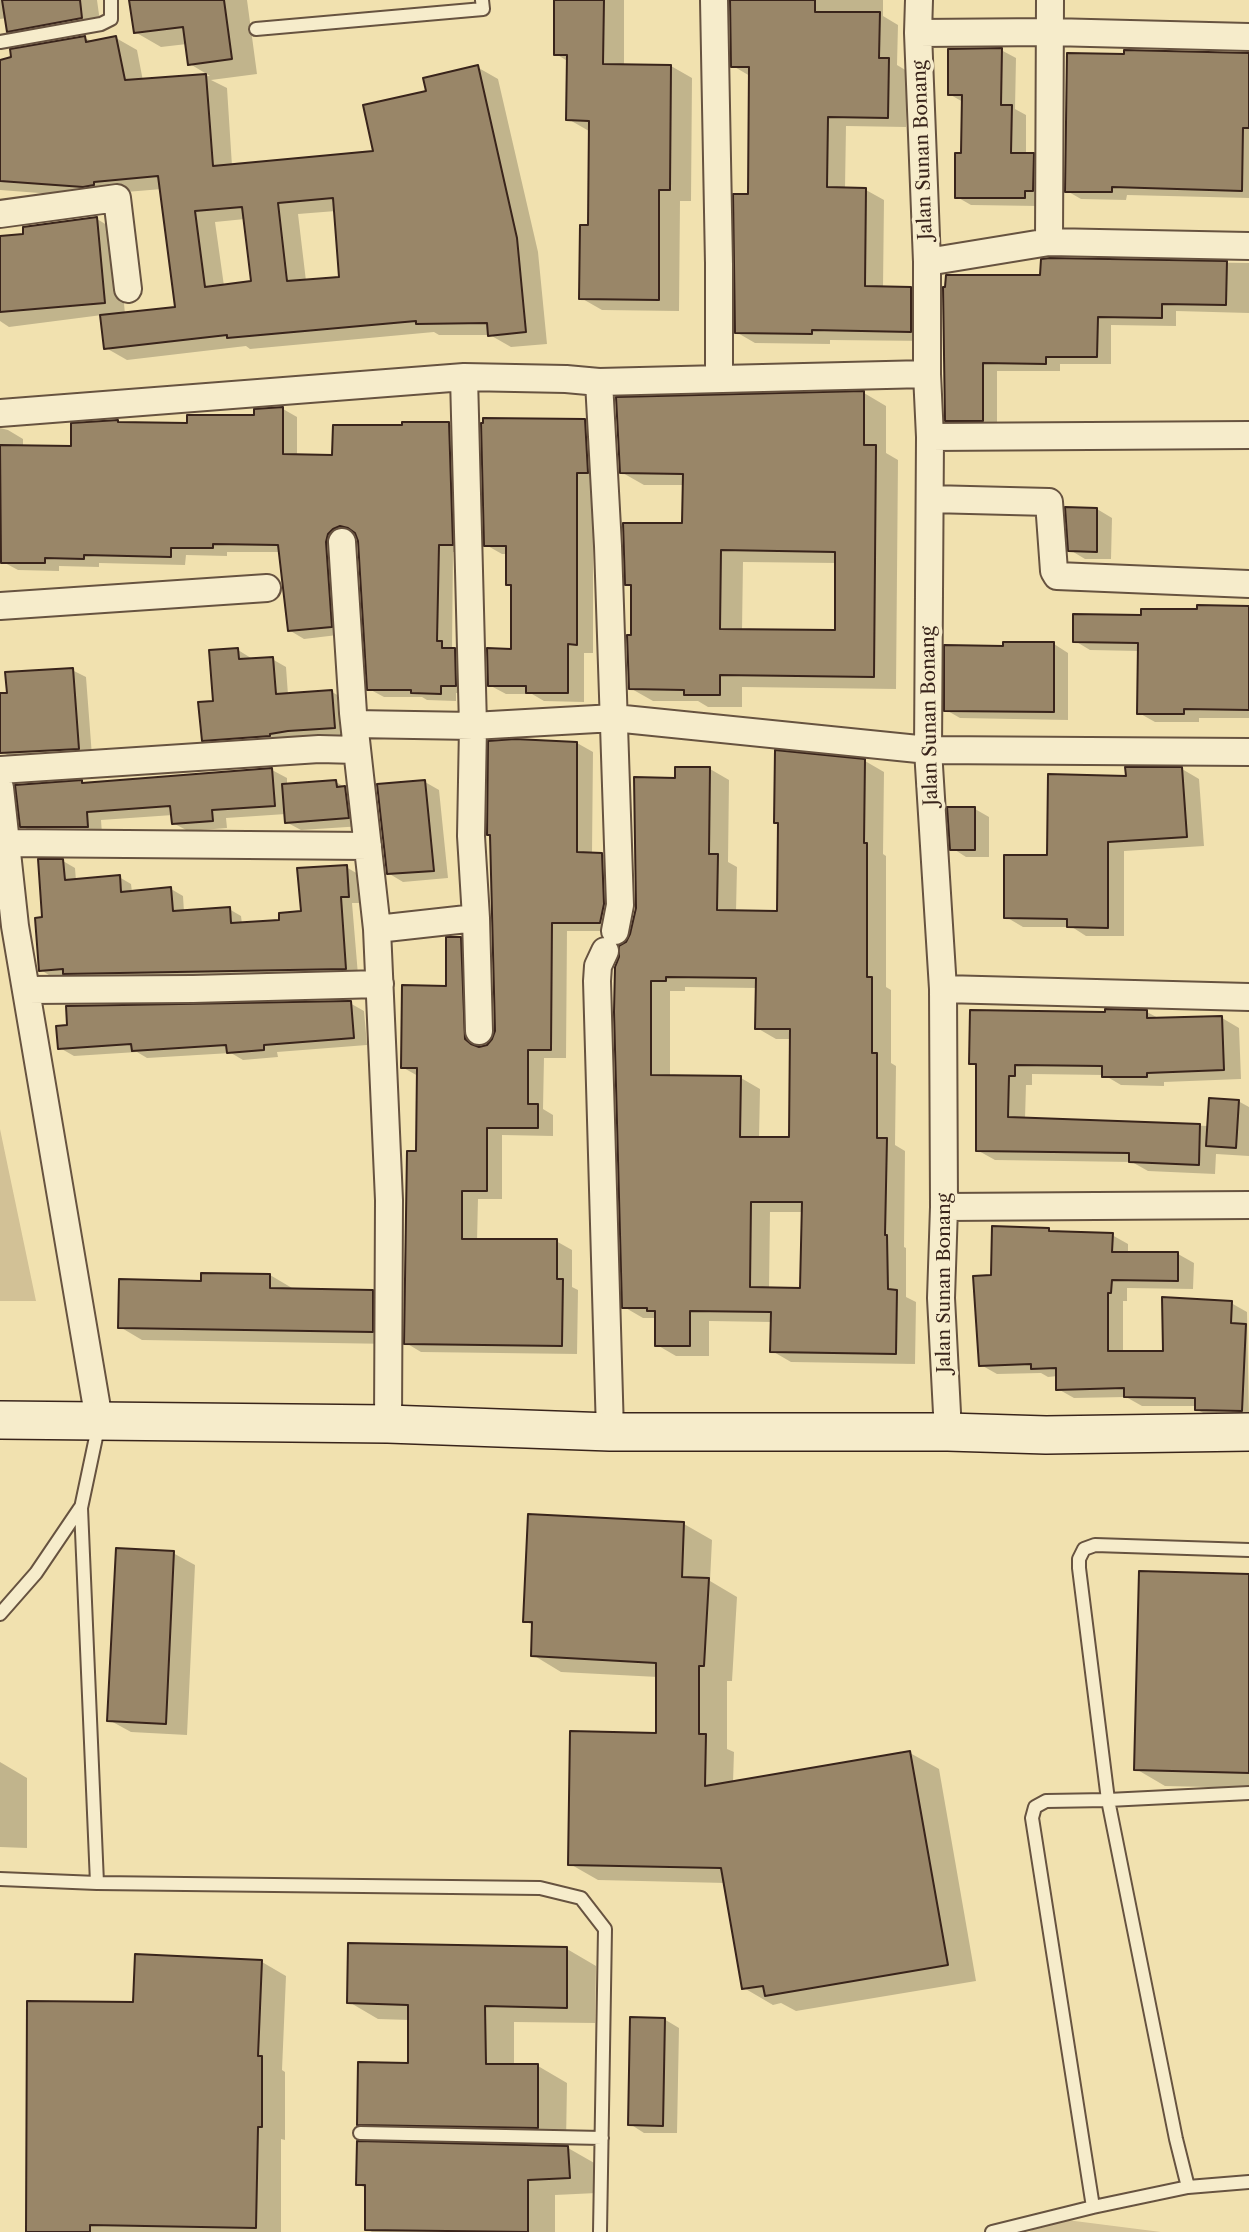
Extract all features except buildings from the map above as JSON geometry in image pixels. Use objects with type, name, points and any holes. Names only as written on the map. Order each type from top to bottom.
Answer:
[{"type":"main road","points":[[0,1420],[388,1424],[610,1432],[948,1432],[1046,1435],[1249,1432]]},
{"type":"street","points":[[714,0],[719,379]]},
{"type":"street","name":"Jalan Sunan Bonang","points":[[919,0],[930,437],[928,750],[943,989],[942,1298],[948,1432]]},
{"type":"street","points":[[1049,242],[1050,0]]},
{"type":"street","points":[[918,33],[1051,32],[1249,37]]},
{"type":"street","points":[[0,214],[117,198],[128,289]]},
{"type":"street","points":[[927,262],[1049,242],[1249,246]]},
{"type":"street","points":[[0,413],[464,377],[599,382],[927,374]]},
{"type":"street","points":[[464,377],[473,726],[471,787],[479,1031]]},
{"type":"street","points":[[599,382],[620,905],[610,941],[598,966],[597,981],[610,1432]]},
{"type":"street","points":[[930,437],[1249,435]]},
{"type":"street","points":[[930,499],[1049,502],[1054,571],[1057,576],[1249,584]]},
{"type":"street","points":[[342,542],[356,737],[377,929],[380,985],[389,1200],[388,1424]]},
{"type":"street","points":[[0,606],[267,588]]},
{"type":"street","points":[[0,770],[307,750],[356,737],[473,726],[614,718],[928,750],[1249,752]]},
{"type":"street","points":[[0,788],[15,926],[99,1420]]},
{"type":"street","points":[[6,843],[368,846]]},
{"type":"street","points":[[377,929],[476,918]]},
{"type":"street","points":[[26,990],[380,985]]},
{"type":"street","points":[[943,989],[1249,997]]},
{"type":"street","points":[[944,1207],[1249,1205]]},
{"type":"lane","points":[[0,42],[101,24],[111,19],[111,0]]},
{"type":"lane","points":[[256,29],[483,9],[482,0]]},
{"type":"lane","points":[[97,1883],[80,1508],[99,1420]]},
{"type":"lane","points":[[0,1614],[36,1573],[80,1508]]},
{"type":"lane","points":[[1188,2188],[1108,1800],[1079,1568],[1084,1549],[1096,1545],[1249,1550]]},
{"type":"lane","points":[[1093,2207],[1032,1818],[1035,1807],[1046,1801],[1249,1793]]},
{"type":"lane","points":[[0,1879],[97,1883],[540,1888],[581,1898],[605,1929],[600,2232]]},
{"type":"lane","points":[[360,2133],[602,2138]]},
{"type":"lane","points":[[992,2232],[1093,2207],[1188,2188],[1249,2182]]},
{"type":"shaded area","points":[[0,1129],[36,1301],[0,1301]]},
{"type":"shaded area","points":[[1051,2218],[1161,2232],[1029,2232]]}]
